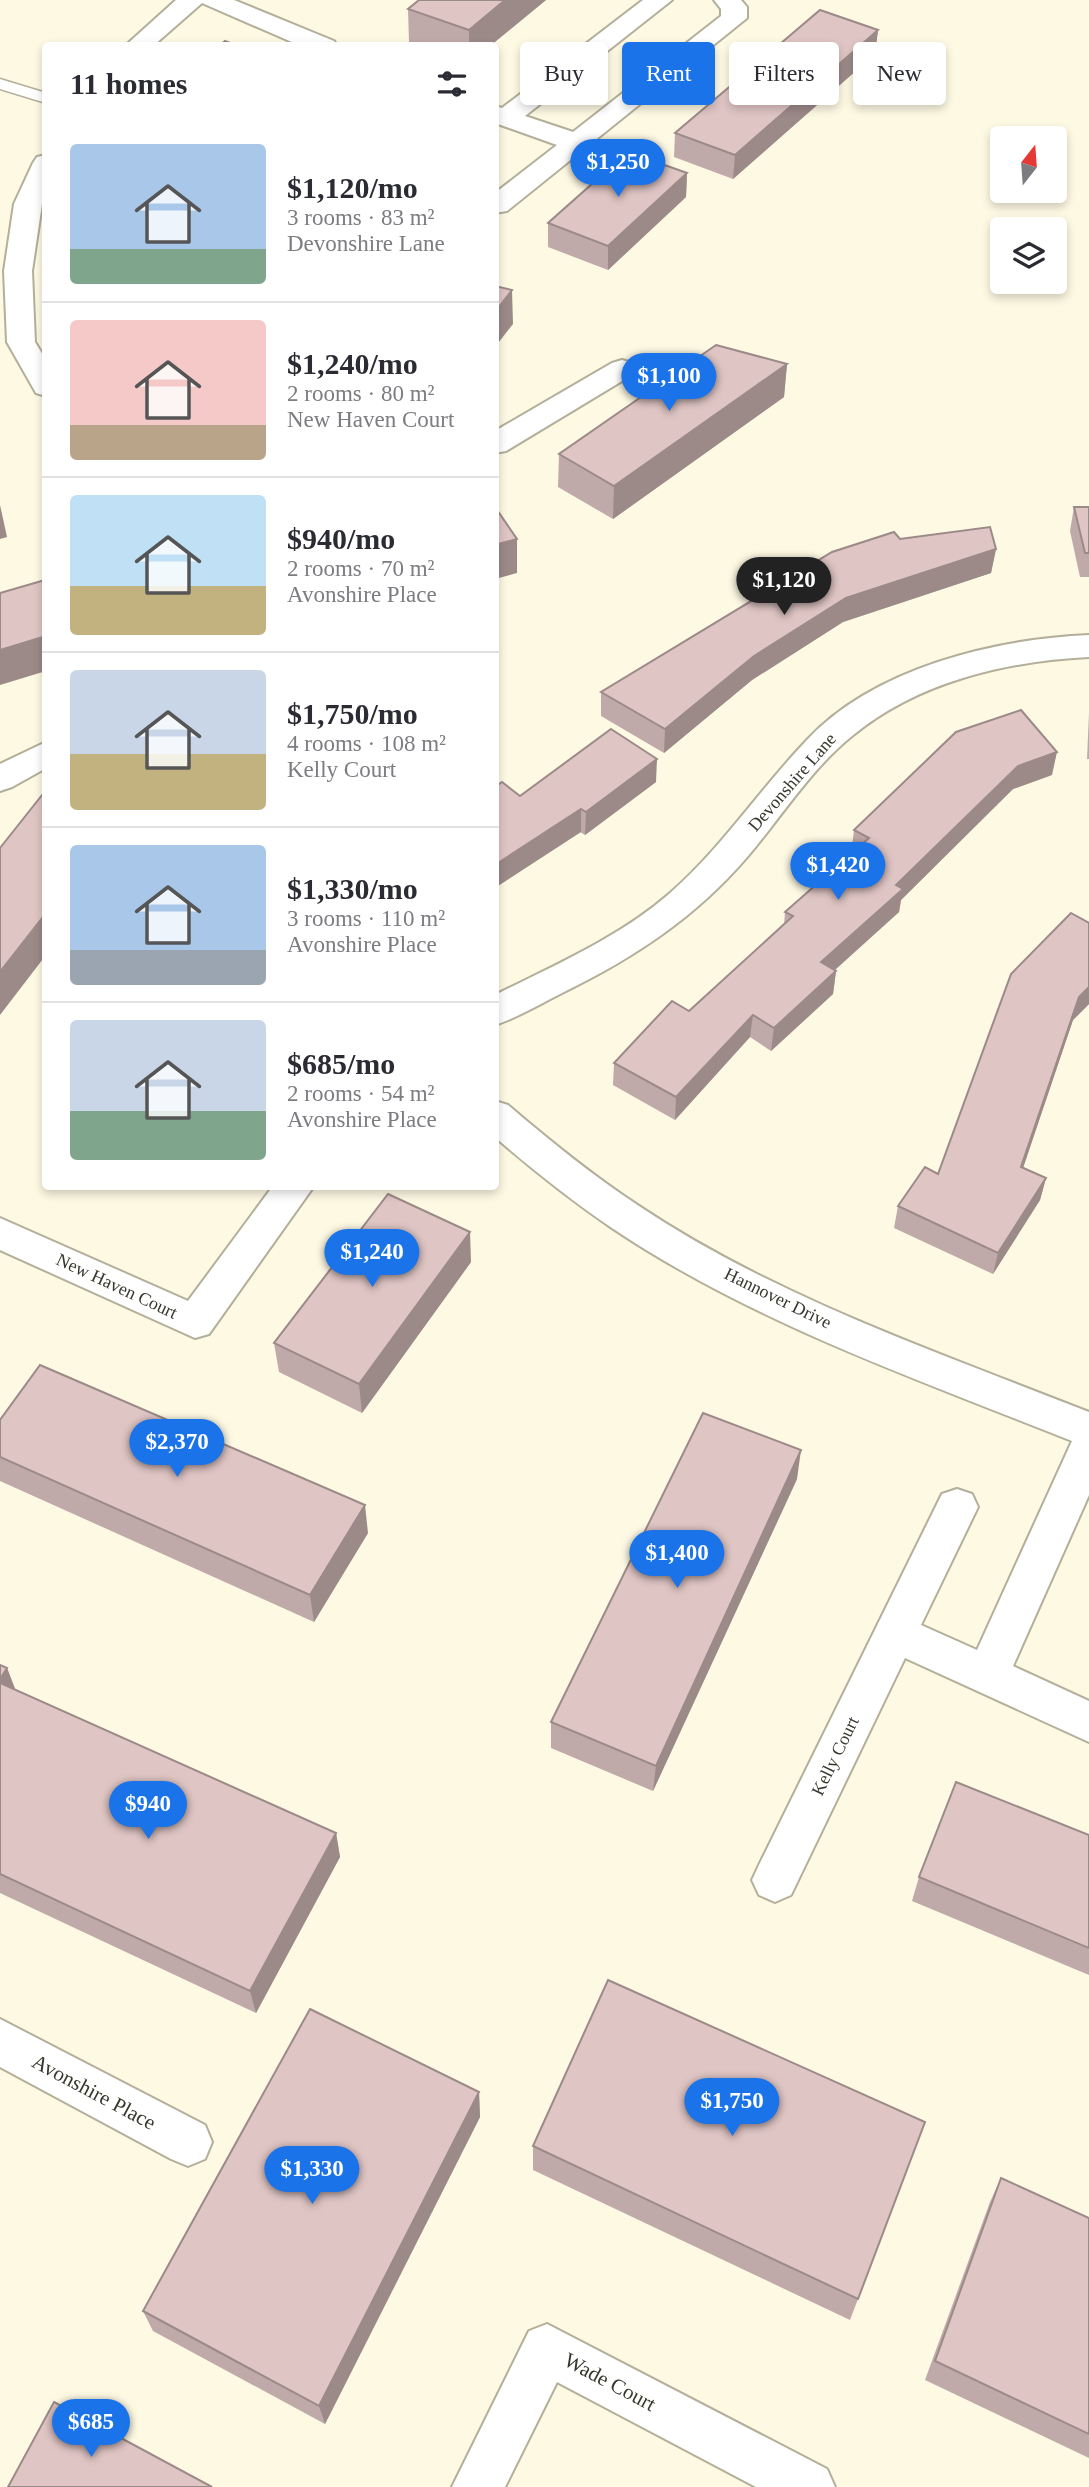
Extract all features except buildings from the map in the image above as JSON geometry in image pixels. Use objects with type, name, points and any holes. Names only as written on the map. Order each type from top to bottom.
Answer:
[{"type":"street","points":[[142,42],[191,0]]},
{"type":"street","points":[[212,0],[315,42]]},
{"type":"street","points":[[501,116],[659,0]]},
{"type":"street","points":[[499,203],[734,18],[734,6],[727,0]]},
{"type":"street","points":[[501,116],[575,142]]},
{"type":"street","points":[[42,172],[28,204],[18,271],[22,342],[42,380]]},
{"type":"street","points":[[499,442],[622,369]]},
{"type":"street","name":"Devonshire Lane","points":[[499,1009],[603,956],[677,906],[720,867],[796,773],[823,743],[848,722],[905,689],[958,668],[1037,649],[1089,646]]},
{"type":"street","points":[[0,779],[42,755]]},
{"type":"street","name":"Hannover Drive","points":[[499,1119],[533,1151],[653,1234],[803,1313],[1089,1430]]},
{"type":"street","name":"New Haven Court","points":[[0,1233],[194,1322],[292,1190]]},
{"type":"street","points":[[987,1675],[1089,1449]]},
{"type":"street","name":"Kelly Court","points":[[775,1880],[957,1507]]},
{"type":"street","points":[[895,1633],[1089,1722]]},
{"type":"street","name":"Avonshire Place","points":[[0,2042],[188,2142]]},
{"type":"street","name":"Wade Court","points":[[478,2487],[547,2349],[809,2487]]},
{"type":"lane","points":[[0,84],[42,97]]}]
